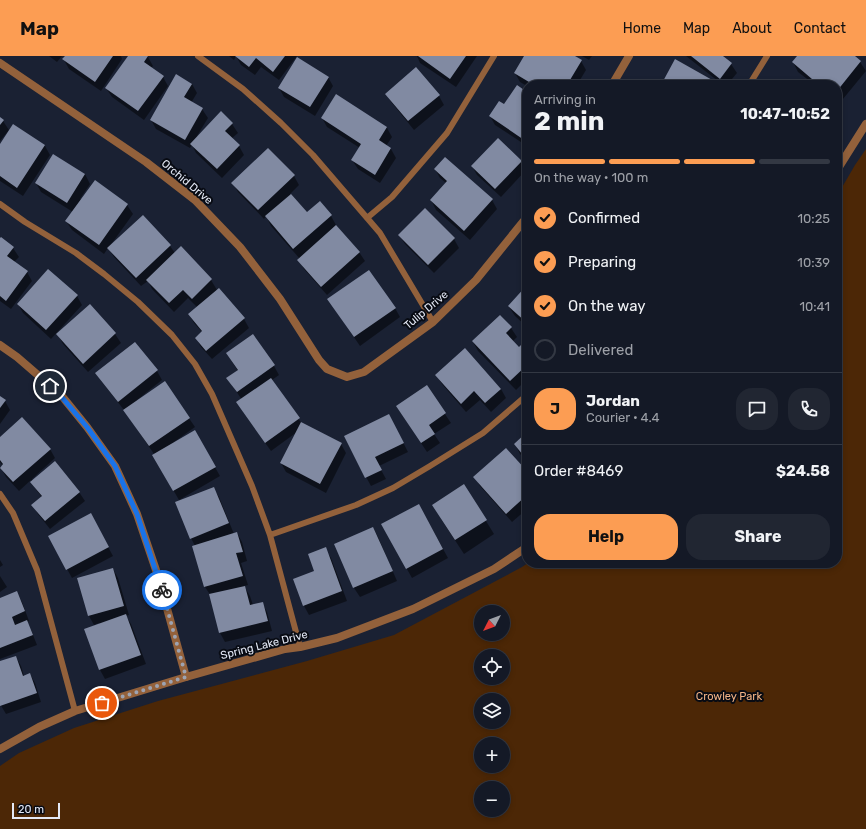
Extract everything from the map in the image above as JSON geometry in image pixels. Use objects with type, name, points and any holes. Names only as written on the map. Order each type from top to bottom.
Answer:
[{"type":"street","points":[[615,80],[629,56]]},
{"type":"street","name":"Orchid Drive","points":[[0,63],[146,162],[195,200],[245,253],[280,299],[319,360]]},
{"type":"street","points":[[842,162],[866,124]]},
{"type":"street","name":"Tulip Drive","points":[[319,360],[327,369],[347,377],[364,372],[433,322],[476,280],[522,224]]},
{"type":"street","points":[[0,345],[17,357],[60,395],[87,427],[115,466],[137,514],[147,542],[186,677]]},
{"type":"street","name":"Spring Lake Drive","points":[[0,749],[39,727],[76,711],[186,677],[285,649],[337,638],[413,609],[494,569],[522,550]]},
{"type":"lane","points":[[198,56],[242,89],[280,122],[313,155],[380,233],[433,322]]},
{"type":"lane","points":[[367,218],[392,197],[448,133],[494,56]]},
{"type":"lane","points":[[752,80],[767,56]]},
{"type":"lane","points":[[0,204],[25,222],[76,253],[104,274],[138,302],[176,341],[195,364],[212,394],[252,486],[270,535],[300,647]]},
{"type":"lane","points":[[270,535],[356,505],[393,488],[483,433],[522,399]]},
{"type":"lane","points":[[0,494],[13,513],[37,570],[76,711]]},
{"type":"green space","name":"Crowley Park","points":[[866,149],[866,829],[0,829],[0,766],[19,753],[74,728],[158,701],[307,661],[394,635],[522,567],[842,568],[842,187]]},
{"type":"building","points":[[65,56],[113,56],[95,82],[62,59]]},
{"type":"building","points":[[128,56],[148,56],[144,62],[164,76],[138,111],[105,88]]},
{"type":"building","points":[[235,56],[285,56],[273,72],[256,58],[249,67]]},
{"type":"building","points":[[418,56],[466,56],[450,79]]},
{"type":"building","points":[[524,56],[575,56],[582,60],[570,80],[526,80],[514,73]]},
{"type":"building","points":[[691,56],[723,56],[732,63],[720,79]]},
{"type":"building","points":[[797,56],[855,56],[861,61],[842,85],[842,80],[813,80],[792,62]]},
{"type":"building","points":[[297,57],[329,77],[310,107],[278,88]]},
{"type":"building","points":[[675,59],[712,80],[664,80]]},
{"type":"building","points":[[416,67],[440,95],[408,121],[385,94]]},
{"type":"building","points":[[176,74],[192,84],[184,97],[203,108],[185,140],[150,120]]},
{"type":"building","points":[[517,85],[522,88],[522,139],[489,116],[499,101],[504,104]]},
{"type":"building","points":[[336,94],[387,127],[379,140],[391,148],[375,175],[351,160],[361,144],[321,118]]},
{"type":"building","points":[[221,111],[233,123],[225,131],[240,145],[217,169],[190,144]]},
{"type":"building","points":[[0,117],[4,120],[0,125]]},
{"type":"building","points":[[13,124],[45,145],[17,188],[0,176],[0,144]]},
{"type":"building","points":[[498,138],[522,161],[495,189],[471,166]]},
{"type":"building","points":[[268,148],[295,175],[258,210],[231,183]]},
{"type":"building","points":[[53,154],[85,174],[67,203],[35,183]]},
{"type":"building","points":[[445,157],[493,199],[464,231],[430,200],[447,181],[434,169]]},
{"type":"building","points":[[95,180],[128,204],[99,245],[65,221]]},
{"type":"building","points":[[291,194],[307,212],[320,201],[332,215],[293,249],[265,216]]},
{"type":"building","points":[[425,208],[455,238],[428,265],[398,235]]},
{"type":"building","points":[[143,215],[171,245],[136,278],[107,248]]},
{"type":"building","points":[[336,225],[360,252],[321,287],[297,260]]},
{"type":"building","points":[[1,237],[14,247],[7,256],[28,271],[6,301],[0,296]]},
{"type":"building","points":[[181,246],[212,279],[192,299],[183,290],[169,303],[146,280]]},
{"type":"building","points":[[48,269],[78,295],[46,330],[17,304]]},
{"type":"building","points":[[369,270],[396,308],[354,337],[327,299]]},
{"type":"building","points":[[219,288],[245,318],[206,351],[195,338],[202,331],[188,314]]},
{"type":"building","points":[[522,291],[522,319],[508,306]]},
{"type":"building","points":[[90,304],[116,333],[83,364],[56,334]]},
{"type":"building","points":[[500,315],[512,327],[506,333],[519,347],[522,344],[522,370],[510,381],[472,341]]},
{"type":"building","points":[[253,334],[275,365],[237,392],[226,378],[238,370],[226,353]]},
{"type":"building","points":[[135,342],[158,370],[118,402],[95,373]]},
{"type":"building","points":[[465,348],[501,389],[485,403],[474,391],[461,404],[435,375]]},
{"type":"building","points":[[271,378],[300,418],[265,443],[236,402]]},
{"type":"building","points":[[165,381],[190,418],[149,446],[123,410]]},
{"type":"building","points":[[427,385],[446,413],[429,425],[435,434],[421,443],[396,406]]},
{"type":"building","points":[[0,396],[6,400],[0,408]]},
{"type":"building","points":[[389,414],[404,443],[375,457],[382,470],[365,478],[344,436]]},
{"type":"building","points":[[22,417],[51,449],[13,482],[0,468],[3,464],[0,460],[0,437]]},
{"type":"building","points":[[301,422],[342,443],[320,484],[280,463]]},
{"type":"building","points":[[195,430],[216,467],[173,491],[152,455]]},
{"type":"building","points":[[522,437],[522,454],[514,444]]},
{"type":"building","points":[[506,448],[522,466],[522,500],[506,514],[473,477]]},
{"type":"building","points":[[55,461],[80,492],[45,521],[31,505],[42,496],[30,482]]},
{"type":"building","points":[[464,484],[487,520],[455,540],[432,505]]},
{"type":"building","points":[[214,487],[229,523],[190,539],[175,502]]},
{"type":"building","points":[[419,504],[443,549],[406,569],[381,524]]},
{"type":"building","points":[[91,513],[109,547],[66,570],[48,536]]},
{"type":"building","points":[[373,527],[393,571],[353,588],[334,544]]},
{"type":"building","points":[[237,532],[243,552],[236,553],[243,576],[204,587],[192,546]]},
{"type":"building","points":[[326,547],[342,591],[303,606],[293,579],[314,571],[308,554]]},
{"type":"building","points":[[113,568],[124,606],[88,616],[77,578]]},
{"type":"building","points":[[245,586],[250,605],[263,602],[268,621],[219,633],[209,594]]},
{"type":"building","points":[[17,591],[25,611],[12,617],[15,625],[27,620],[33,635],[0,648],[0,598]]},
{"type":"building","points":[[126,614],[141,655],[99,670],[84,629]]},
{"type":"building","points":[[16,656],[23,676],[30,673],[37,693],[0,706],[0,661]]},
{"type":"way so far","points":[[102,703],[186,677],[162,590]]},
{"type":"route","points":[[50,386],[60,395],[87,427],[115,466],[137,514],[162,590]]}]
